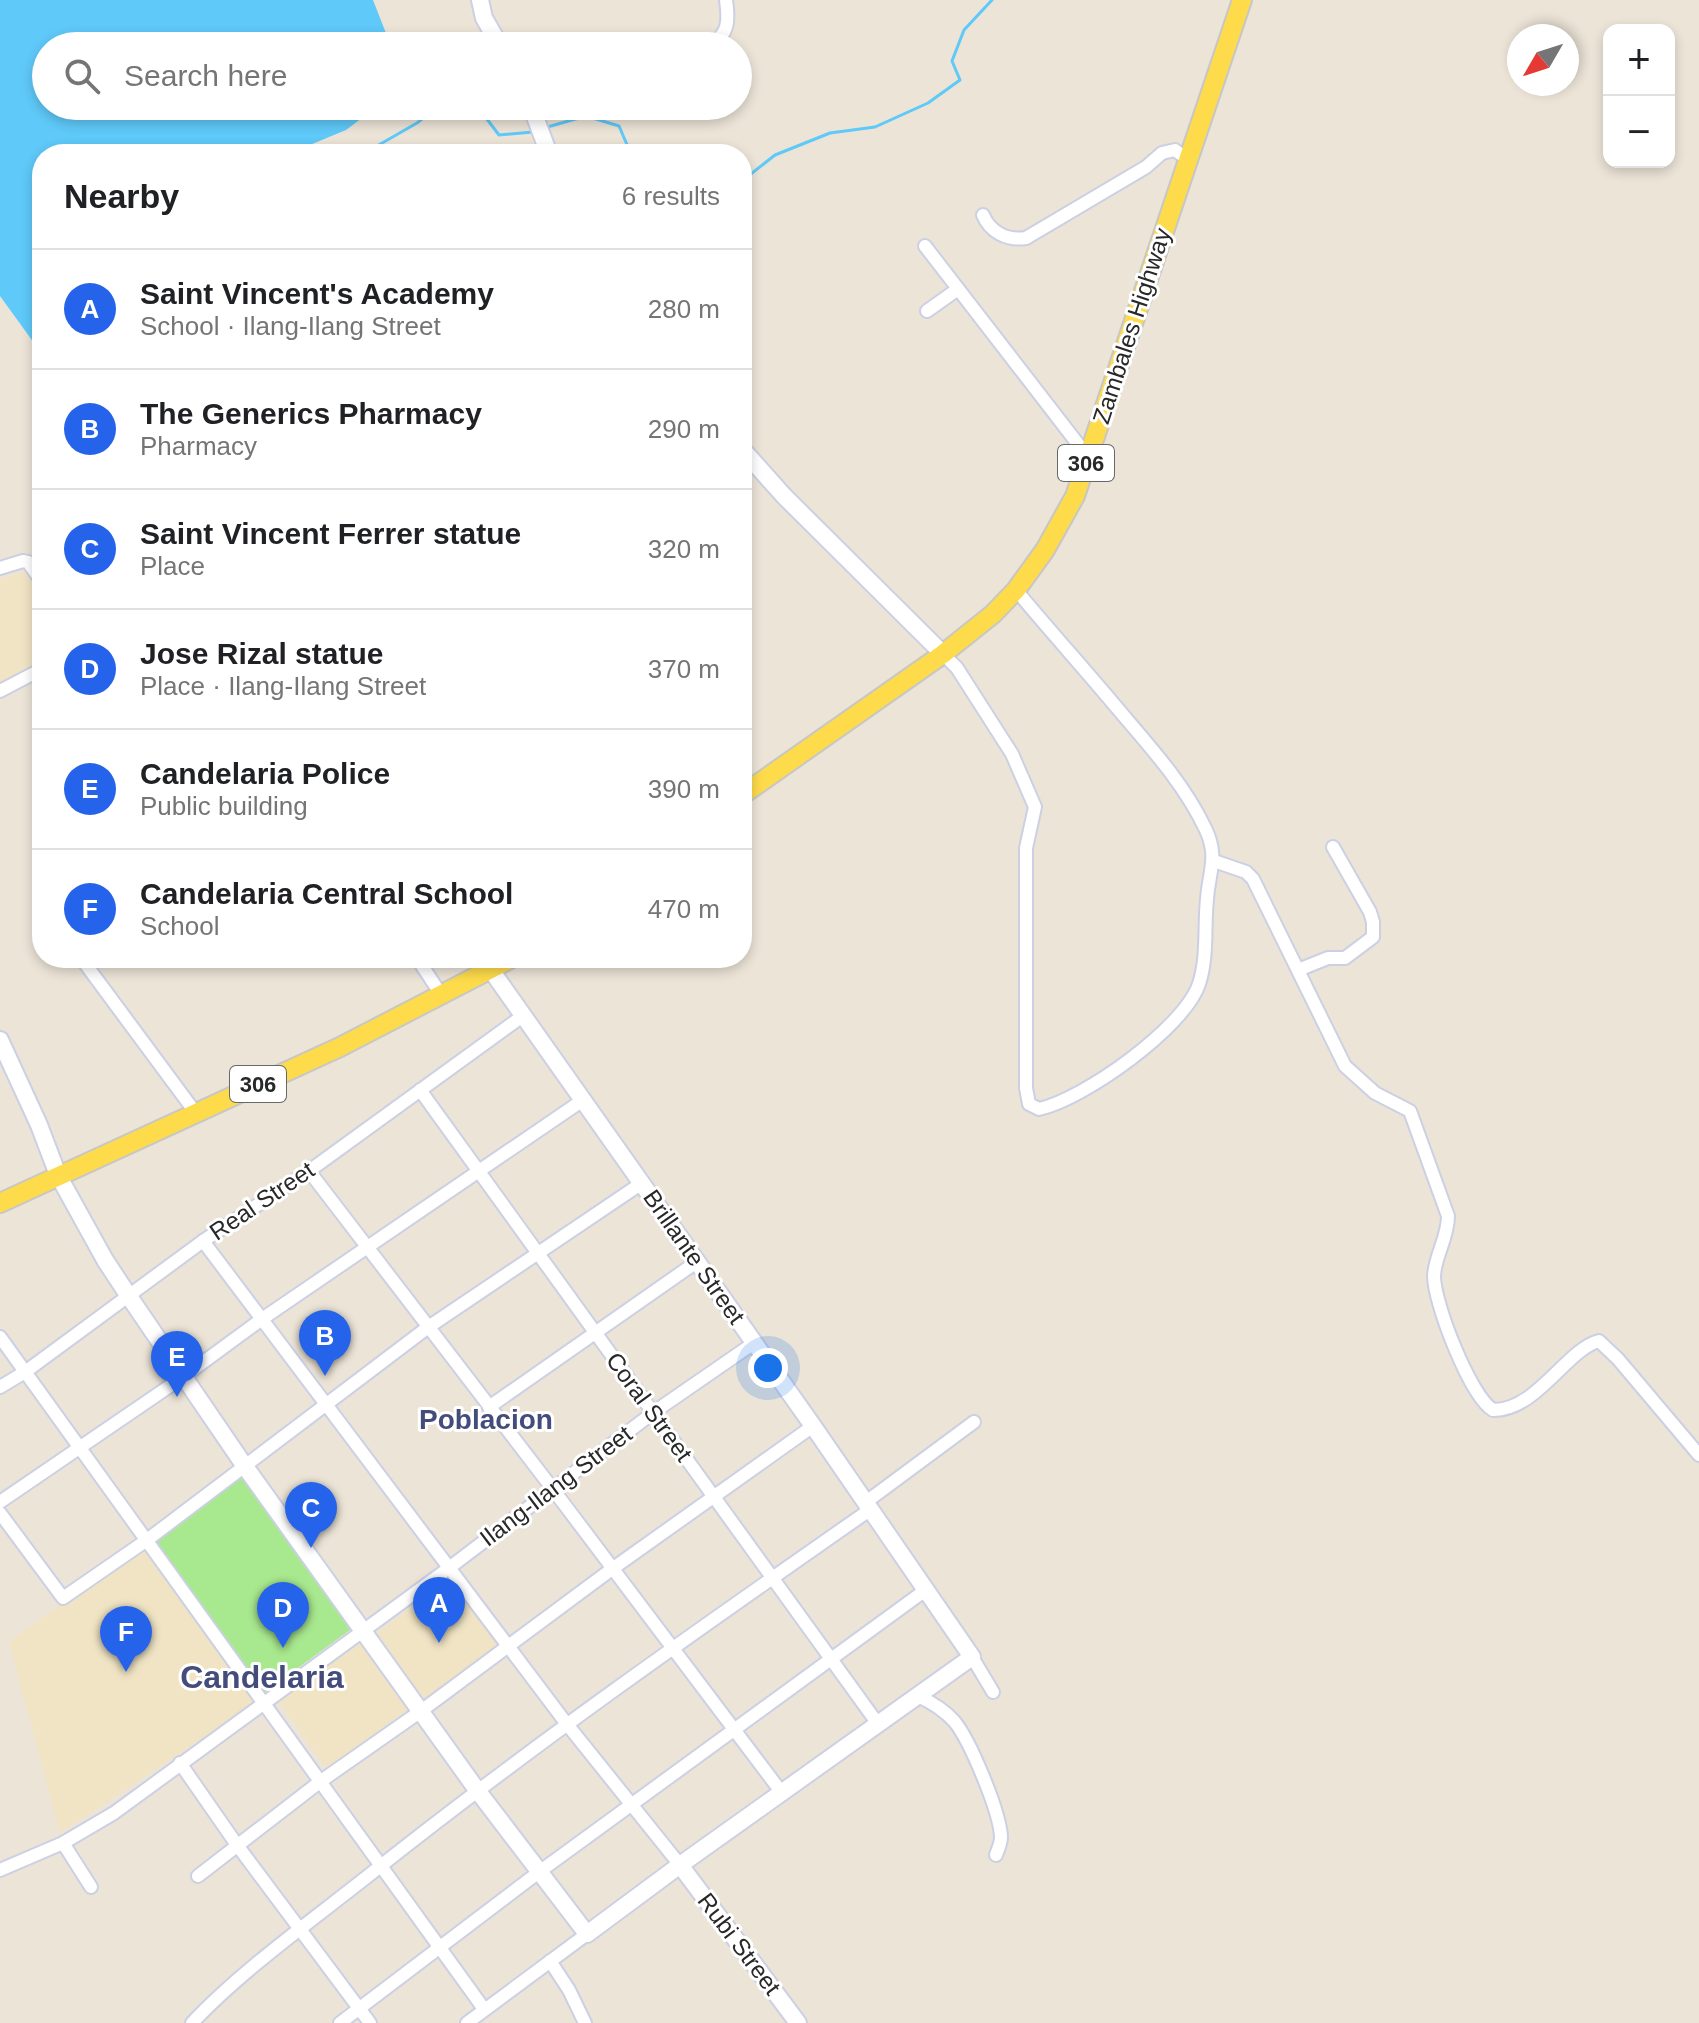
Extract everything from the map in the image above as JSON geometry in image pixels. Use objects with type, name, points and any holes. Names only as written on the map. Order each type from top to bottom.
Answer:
[{"type":"main road","name":"Zambales Highway","points":[[752,788],[943,654],[993,614],[1016,590],[1061,523],[1075,496],[1242,0]]},
{"type":"main road","name":"306","points":[[0,1203],[340,1047],[494,968]]},
{"type":"street","points":[[480,0],[484,18],[492,32]]},
{"type":"street","points":[[726,0],[726,32]]},
{"type":"street","points":[[536,120],[545,144]]},
{"type":"street","points":[[983,215],[987,225],[997,233],[1026,238],[1146,167],[1167,151],[1175,150],[1187,159]]},
{"type":"street","points":[[925,246],[1088,457]]},
{"type":"street","points":[[927,311],[958,289]]},
{"type":"street","points":[[752,460],[957,668],[1012,754],[1035,807],[1026,848],[1025,876],[1026,1088],[1031,1107],[1047,1108],[1123,1064],[1170,1025],[1188,1005],[1202,973],[1206,902],[1214,861],[1204,825],[1170,772],[1086,669],[1059,643],[1016,590]]},
{"type":"street","points":[[0,568],[23,561],[32,568]]},
{"type":"street","points":[[0,691],[32,674]]},
{"type":"street","points":[[1298,970],[1328,958],[1345,958],[1373,937],[1370,912],[1333,847]]},
{"type":"street","points":[[1214,861],[1246,872],[1253,879],[1345,1066],[1375,1093],[1410,1111],[1448,1216],[1448,1229],[1435,1269],[1437,1297],[1465,1371],[1485,1405],[1501,1410],[1512,1406],[1550,1381],[1586,1348],[1599,1341],[1618,1359],[1699,1455]]},
{"type":"street","points":[[88,968],[195,1112]]},
{"type":"street","points":[[424,968],[442,996]]},
{"type":"street","name":"Brillante Street","points":[[491,970],[698,1261],[972,1657]]},
{"type":"street","name":"Real Street","points":[[0,1387],[25,1372],[203,1241],[309,1171],[524,1015]]},
{"type":"street","points":[[0,1040],[58,1175],[128,1295],[244,1465],[477,1790],[587,1934]]},
{"type":"street","name":"Coral Street","points":[[420,1090],[878,1724]]},
{"type":"street","points":[[0,1502],[583,1100]]},
{"type":"street","points":[[309,1171],[782,1793]]},
{"type":"street","points":[[0,1513],[63,1598],[147,1540],[427,1328],[642,1183]]},
{"type":"street","points":[[203,1241],[507,1646],[680,1865]]},
{"type":"street","points":[[489,1407],[698,1261]]},
{"type":"street","points":[[0,1337],[484,2009]]},
{"type":"street","name":"Ilang-Ilang Street","points":[[0,1870],[63,1843],[114,1813],[449,1568],[654,1412],[754,1343]]},
{"type":"street","points":[[192,2023],[301,1929],[477,1790],[771,1578],[974,1422]]},
{"type":"street","points":[[198,1876],[321,1781],[813,1426]]},
{"type":"street","points":[[340,2023],[539,1872],[927,1589]]},
{"type":"street","points":[[467,2023],[680,1865],[972,1657],[993,1692]]},
{"type":"street","points":[[918,1696],[948,1715],[961,1731],[983,1777],[999,1822],[1001,1843],[996,1855]]},
{"type":"street","points":[[180,1763],[370,2023]]},
{"type":"street","points":[[63,1843],[91,1887]]},
{"type":"street","name":"Rubi Street","points":[[680,1865],[798,2023]]},
{"type":"street","points":[[550,1961],[585,2023]]},
{"type":"shaded area","points":[[29,570],[32,576],[32,672],[0,689],[0,579]]},
{"type":"shaded area","points":[[143,1546],[257,1702],[60,1833],[9,1642]]},
{"type":"shaded area","points":[[452,1578],[504,1649],[425,1707],[373,1636]]},
{"type":"shaded area","points":[[364,1640],[412,1707],[327,1769],[279,1702]]},
{"type":"green space","points":[[242,1473],[354,1627],[265,1692],[153,1538]]},
{"type":"water","points":[[0,0],[373,0],[386,32],[32,32],[32,120],[359,120],[346,130],[312,144],[32,144],[32,340],[0,296]]},
{"type":"waterway","points":[[752,173],[775,155],[830,133],[875,127],[928,103],[960,80],[952,61],[964,30],[992,0]]},
{"type":"waterway","points":[[380,144],[421,120]]},
{"type":"waterway","points":[[488,120],[499,135],[533,132]]},
{"type":"waterway","points":[[544,128],[572,120]]},
{"type":"waterway","points":[[599,120],[619,126],[627,144]]},
{"type":"place","name":"The Generics Pharmacy","points":[[325,1376]]},
{"type":"place","name":"Candelaria Police","points":[[177,1397]]},
{"type":"place","name":"Saint Vincent Ferrer statue","points":[[311,1548]]},
{"type":"place","name":"Saint Vincent's Academy","points":[[439,1643]]},
{"type":"place","name":"Jose Rizal statue","points":[[283,1648]]},
{"type":"place","name":"Candelaria Central School","points":[[126,1672]]},
{"type":"district","name":"Poblacion","points":[[486,1419]]},
{"type":"district","name":"Candelaria","points":[[262,1677]]}]
